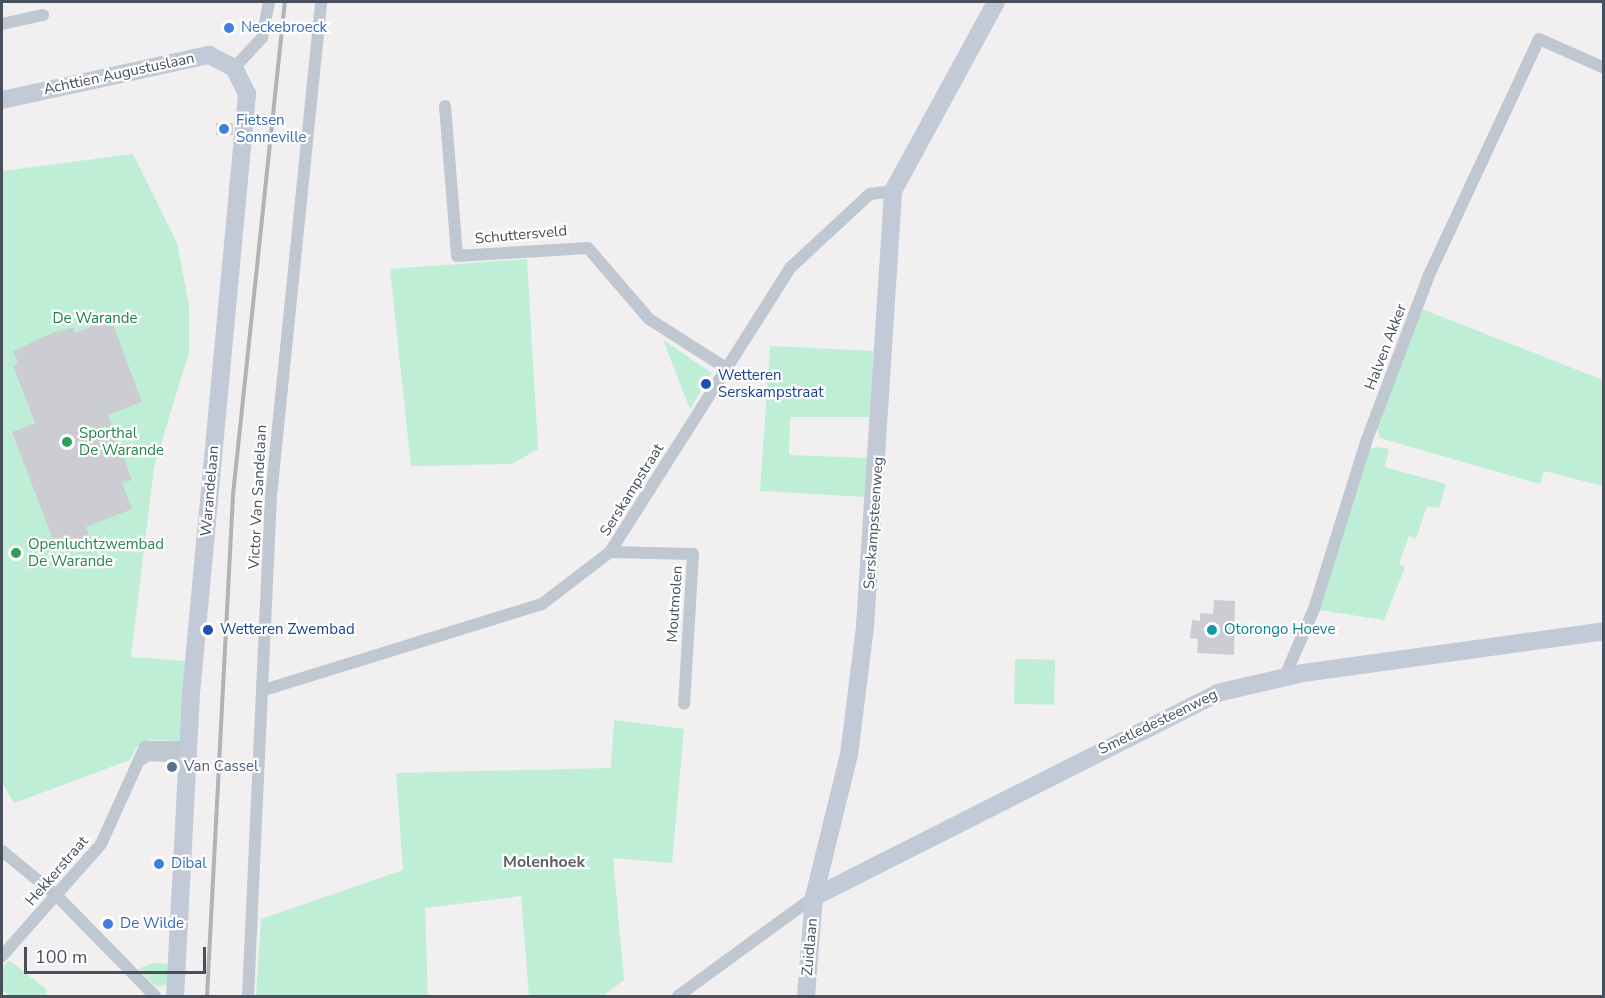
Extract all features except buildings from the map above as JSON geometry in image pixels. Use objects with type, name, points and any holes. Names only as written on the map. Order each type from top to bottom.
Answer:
[{"type":"street","points":[[234,68],[262,38],[269,2]]},
{"type":"street","name":"Victor Van Sandelaan","points":[[248,996],[279,403],[321,2]]},
{"type":"street","name":"Serskampsteenweg","points":[[814,897],[849,755],[865,626],[893,191],[927,121],[996,2]]},
{"type":"street","points":[[2,24],[43,15]]},
{"type":"street","name":"Halven Akker","points":[[1285,676],[1314,609],[1366,442],[1430,275],[1539,39],[1604,68]]},
{"type":"street","name":"Achttien Augustuslaan","points":[[2,100],[185,57],[209,55],[234,68]]},
{"type":"street","name":"Warandelaan","points":[[175,996],[189,752],[247,114],[245,85],[234,68]]},
{"type":"street","name":"Schuttersveld","points":[[446,106],[457,256],[588,248],[649,319],[726,368]]},
{"type":"street","name":"Serskampstraat","points":[[264,690],[542,604],[610,552],[790,268],[870,194],[893,191]]},
{"type":"street","name":"Moutmolen","points":[[610,552],[693,554],[684,704]]},
{"type":"street","name":"Smetledesteenweg","points":[[814,897],[1178,710],[1226,690],[1285,676],[1604,631]]},
{"type":"street","name":"Hekkerstraat","points":[[2,956],[101,844],[136,765],[148,755],[189,752]]},
{"type":"street","points":[[2,851],[57,896],[155,996]]},
{"type":"street","points":[[678,996],[814,897]]},
{"type":"street","name":"Zuidlaan","points":[[806,996],[814,897]]},
{"type":"green space","name":"De Warande","points":[[133,154],[177,243],[189,306],[189,352],[154,467],[131,657],[185,661],[179,741],[152,740],[137,747],[130,760],[14,803],[2,782],[2,171]]},
{"type":"green space","points":[[527,259],[538,449],[512,464],[411,466],[390,269]]},
{"type":"green space","points":[[1422,309],[1603,380],[1603,486],[1544,471],[1540,484],[1380,438],[1377,426]]},
{"type":"green space","points":[[663,340],[712,373],[690,409]]},
{"type":"green space","points":[[770,346],[873,351],[871,417],[790,417],[789,455],[868,458],[865,497],[760,491]]},
{"type":"green space","points":[[1378,447],[1389,449],[1385,467],[1446,484],[1439,508],[1427,506],[1416,538],[1409,536],[1399,564],[1405,567],[1384,620],[1319,610],[1369,449]]},
{"type":"green space","points":[[1015,659],[1055,660],[1054,705],[1014,704]]},
{"type":"green space","points":[[614,720],[684,729],[672,863],[613,858],[624,980],[602,996],[529,996],[521,896],[425,908],[428,996],[256,996],[261,919],[403,870],[396,773],[611,768]]},
{"type":"green space","points":[[9,960],[46,989],[46,996],[9,996],[2,989],[2,969]]},
{"type":"green space","points":[[153,963],[169,964],[167,985],[156,986],[138,969]]},
{"type":"railway","points":[[207,996],[233,495],[285,2]]},
{"type":"place","name":"Neckebroeck","points":[[229,28]]},
{"type":"place","name":"Fietsen Sonneville","points":[[224,129]]},
{"type":"place","name":"Wetteren Serskampstraat","points":[[706,384]]},
{"type":"place","name":"Sporthal De Warande","points":[[67,442]]},
{"type":"place","name":"Openluchtzwembad De Warande","points":[[16,553]]},
{"type":"place","name":"Wetteren Zwembad","points":[[208,630]]},
{"type":"place","name":"Otorongo Hoeve","points":[[1212,630]]},
{"type":"place","name":"Van Cassel","points":[[172,767]]},
{"type":"place","name":"Dibal","points":[[159,864]]},
{"type":"place","name":"De Wilde","points":[[108,924]]},
{"type":"district","name":"Molenhoek","points":[[544,862]]}]
